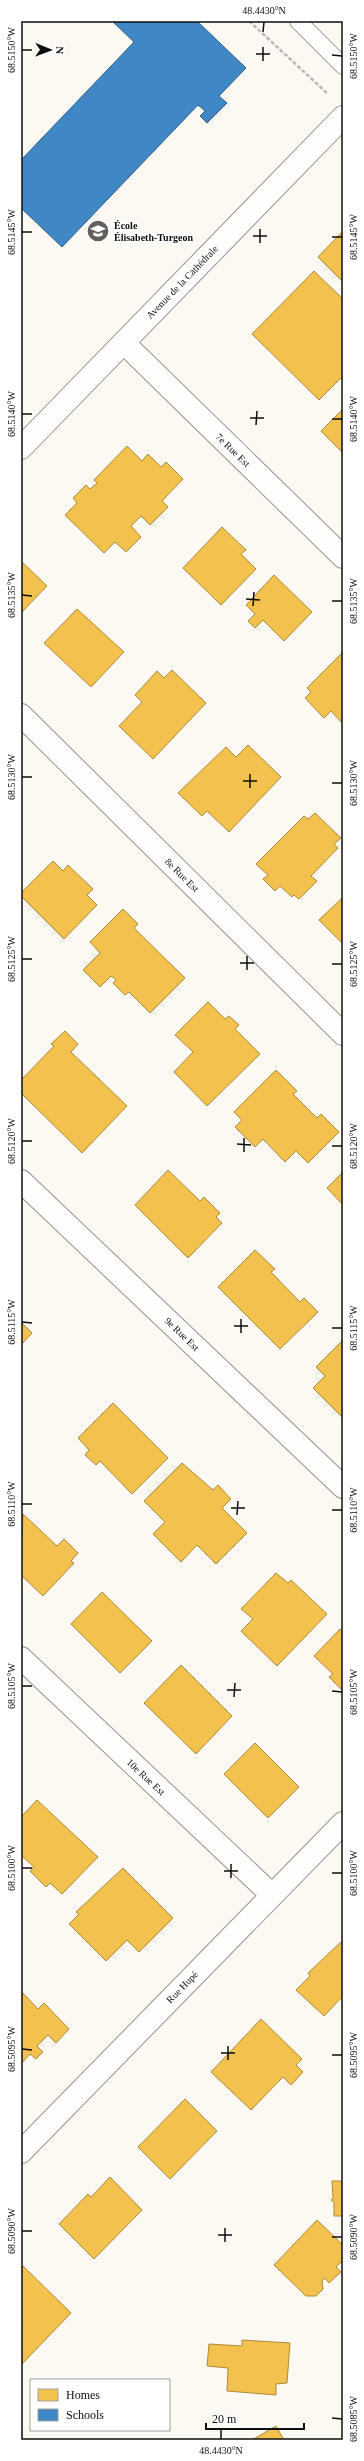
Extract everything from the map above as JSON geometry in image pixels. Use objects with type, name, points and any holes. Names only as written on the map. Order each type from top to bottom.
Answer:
[{"type":"street","name":"Avenue de la Cathédrale","points":[[21,448],[343,117]]},
{"type":"street","name":"7e Rue Est","points":[[124,343],[343,558]]},
{"type":"street","name":"8e Rue Est","points":[[21,716],[343,1034]]},
{"type":"street","name":"9e Rue Est","points":[[21,1181],[343,1487]]},
{"type":"street","name":"10e Rue Est","points":[[21,1658],[272,1895]]},
{"type":"street","name":"Rue Hupé","points":[[21,2152],[343,1823]]},
{"type":"lane","points":[[298,21],[343,66]]},
{"type":"path","points":[[250,21],[332,98]]},
{"type":"building: Homes","points":[[343,231],[343,282],[318,257]]},
{"type":"building: Homes","points":[[314,271],[343,299],[343,376],[319,400],[252,334]]},
{"type":"building: Homes","points":[[343,409],[343,453],[321,431]]},
{"type":"building: Homes","points":[[127,446],[142,461],[148,454],[161,467],[166,462],[183,479],[162,501],[168,507],[150,525],[141,516],[131,526],[141,537],[126,552],[115,542],[104,553],[65,515],[77,503],[73,498],[86,485],[90,489],[97,483],[94,480]]},
{"type":"building: Homes","points":[[222,527],[246,550],[241,554],[256,569],[221,605],[183,568]]},
{"type":"building: Homes","points":[[21,561],[47,586],[21,613]]},
{"type":"building: Homes","points":[[274,575],[312,612],[284,641],[263,620],[255,628],[248,621],[255,614],[246,605]]},
{"type":"building: Homes","points":[[77,609],[124,652],[91,687],[44,643]]},
{"type":"building: Homes","points":[[343,652],[343,724],[331,711],[324,718],[305,698],[311,692],[307,688]]},
{"type":"building: Homes","points":[[172,670],[206,703],[153,759],[119,726],[142,702],[135,695],[157,671],[164,678]]},
{"type":"building: Homes","points":[[248,745],[281,777],[229,832],[207,811],[202,816],[178,793],[226,747],[236,757]]},
{"type":"building: Homes","points":[[315,813],[341,838],[334,844],[338,848],[311,876],[317,881],[299,899],[294,895],[292,897],[280,886],[275,891],[263,879],[268,875],[256,864],[304,816],[308,819]]},
{"type":"building: Homes","points":[[53,861],[63,871],[68,865],[93,889],[87,895],[97,905],[64,939],[21,896],[21,893]]},
{"type":"building: Homes","points":[[343,897],[343,944],[319,920]]},
{"type":"building: Homes","points":[[123,909],[138,924],[134,928],[185,978],[150,1013],[129,992],[125,995],[113,983],[116,980],[111,976],[100,987],[83,970],[100,953],[90,942]]},
{"type":"building: Homes","points":[[208,1002],[225,1019],[229,1016],[239,1025],[235,1029],[260,1054],[207,1106],[174,1072],[193,1052],[175,1035]]},
{"type":"building: Homes","points":[[65,1031],[78,1044],[71,1052],[127,1106],[82,1153],[21,1093],[21,1080],[54,1046],[51,1044]]},
{"type":"building: Homes","points":[[276,1070],[297,1091],[293,1094],[317,1118],[321,1114],[339,1132],[308,1163],[296,1151],[285,1162],[263,1139],[255,1147],[235,1127],[242,1120],[234,1112]]},
{"type":"building: Homes","points":[[168,1170],[200,1201],[204,1197],[220,1213],[216,1217],[222,1223],[188,1258],[135,1205]]},
{"type":"building: Homes","points":[[343,1172],[343,1205],[327,1188]]},
{"type":"building: Homes","points":[[255,1250],[275,1269],[271,1272],[300,1302],[304,1298],[318,1312],[280,1349],[218,1287]]},
{"type":"building: Homes","points":[[21,1322],[32,1333],[21,1345]]},
{"type":"building: Homes","points":[[343,1340],[343,1418],[313,1388],[325,1376],[316,1367]]},
{"type":"building: Homes","points":[[113,1403],[168,1458],[132,1494],[100,1461],[96,1465],[85,1455],[89,1450],[78,1438]]},
{"type":"building: Homes","points":[[182,1463],[213,1490],[218,1485],[231,1499],[222,1508],[247,1533],[216,1564],[197,1545],[181,1562],[153,1534],[165,1522],[144,1501]]},
{"type":"building: Homes","points":[[23,1514],[57,1546],[64,1539],[78,1553],[71,1561],[74,1563],[43,1596],[21,1575]]},
{"type":"building: Homes","points":[[276,1573],[288,1583],[291,1580],[327,1614],[277,1666],[241,1631],[253,1619],[241,1609]]},
{"type":"building: Homes","points":[[102,1592],[152,1641],[120,1673],[71,1624]]},
{"type":"building: Homes","points":[[340,1629],[343,1632],[343,1691],[329,1677],[333,1674],[314,1656]]},
{"type":"building: Homes","points":[[181,1665],[232,1716],[196,1754],[144,1703]]},
{"type":"building: Homes","points":[[255,1743],[299,1787],[268,1818],[224,1774]]},
{"type":"building: Homes","points":[[37,1800],[98,1857],[62,1894],[50,1883],[46,1887],[30,1871],[34,1867],[21,1855],[21,1817]]},
{"type":"building: Homes","points":[[123,1868],[173,1918],[139,1952],[127,1940],[106,1961],[69,1924],[79,1914],[76,1912]]},
{"type":"building: Homes","points":[[343,1940],[343,1996],[324,2016],[296,1990],[310,1976],[308,1973]]},
{"type":"building: Homes","points":[[21,1991],[38,2009],[44,2003],[69,2029],[56,2043],[48,2035],[37,2046],[43,2052],[36,2059],[30,2054],[21,2064]]},
{"type":"building: Homes","points":[[261,2019],[302,2059],[296,2065],[303,2072],[291,2085],[283,2077],[251,2110],[211,2072]]},
{"type":"building: Homes","points":[[185,2099],[217,2131],[170,2179],[138,2147]]},
{"type":"building: Homes","points":[[110,2177],[142,2210],[94,2259],[59,2224],[88,2194],[91,2197]]},
{"type":"building: Homes","points":[[332,2181],[343,2181],[343,2216],[334,2216],[334,2202],[331,2200],[333,2198]]},
{"type":"building: Homes","points":[[317,2220],[343,2245],[343,2260],[336,2267],[341,2272],[329,2283],[325,2278],[322,2281],[323,2289],[316,2296],[306,2296],[274,2265]]},
{"type":"building: Homes","points":[[23,2266],[71,2313],[22,2364],[21,2268]]},
{"type":"building: Homes","points":[[242,2340],[290,2343],[287,2383],[276,2384],[276,2395],[227,2391],[228,2368],[207,2366],[209,2344],[242,2346]]},
{"type":"building: Homes","points":[[276,2426],[284,2440],[252,2440]]},
{"type":"building: Schools","points":[[112,21],[197,21],[246,68],[219,96],[227,103],[207,123],[200,116],[205,111],[198,105],[62,247],[21,208],[21,160],[134,42]]},
{"type":"place","name":"École Élisabeth-Turgeon","points":[[98,231]]}]
